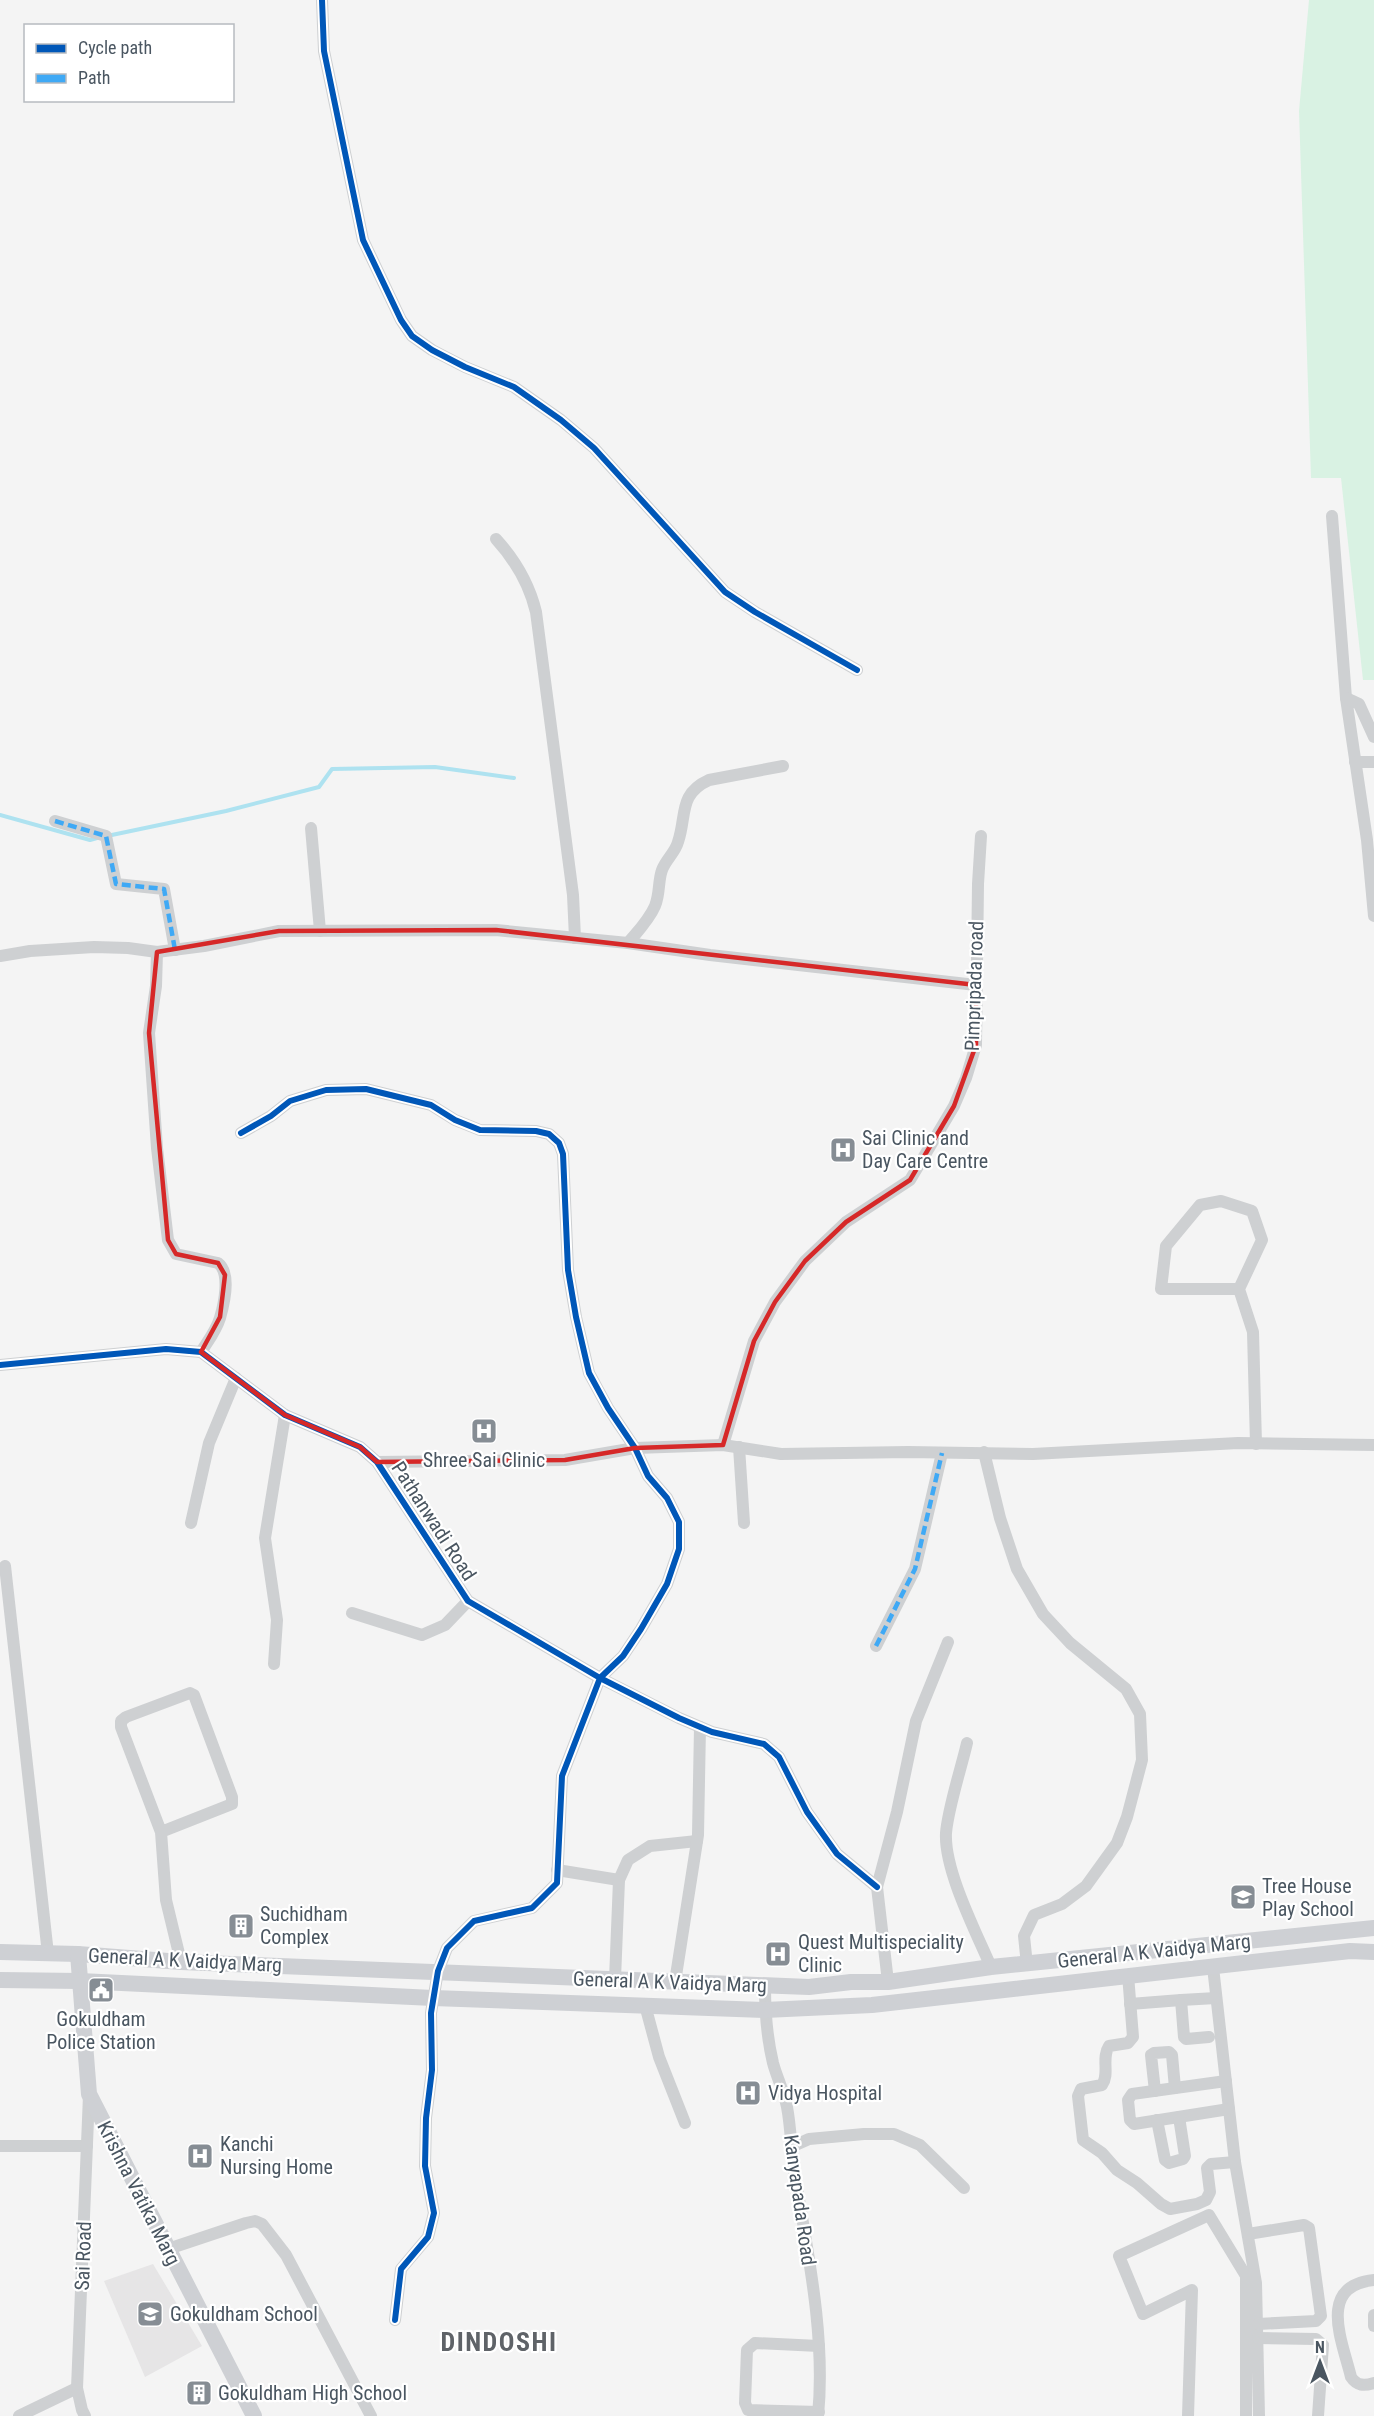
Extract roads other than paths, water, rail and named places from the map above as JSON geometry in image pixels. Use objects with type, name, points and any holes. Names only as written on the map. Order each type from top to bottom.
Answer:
[{"type":"main road","name":"General A K Vaidya Marg","points":[[0,1952],[78,1954],[181,1962],[809,1988],[851,1982],[888,1982],[991,1967],[1374,1928]]},
{"type":"main road","name":"General A K Vaidya Marg","points":[[0,1980],[80,1981],[434,1998],[765,2010],[872,2005],[1350,1951],[1374,1952]]},
{"type":"main road","name":"Krishna Vatika Marg","points":[[78,1954],[89,2094],[254,2416]]},
{"type":"street","points":[[322,0],[324,51],[363,240],[401,320],[412,336],[432,350],[514,387],[561,420],[594,448],[725,592],[755,612],[857,670]]},
{"type":"street","points":[[1332,516],[1346,698],[1367,840],[1374,916]]},
{"type":"street","points":[[496,539],[512,557],[530,590],[536,612],[566,838],[575,938]]},
{"type":"street","points":[[1346,698],[1359,704],[1374,737]]},
{"type":"street","points":[[1355,762],[1374,762]]},
{"type":"street","points":[[628,943],[647,921],[654,907],[659,894],[661,871],[675,850],[686,801],[697,785],[708,780],[783,766]]},
{"type":"street","points":[[55,821],[106,836],[116,884],[164,889],[175,950]]},
{"type":"street","points":[[311,828],[320,931]]},
{"type":"street","name":"Pimpripada road","points":[[723,1445],[754,1341],[775,1302],[805,1261],[846,1222],[910,1180],[954,1106],[966,1078],[976,1045],[978,885],[981,836]]},
{"type":"street","points":[[0,956],[30,951],[94,947],[157,952],[279,931],[496,930],[628,943],[976,985]]},
{"type":"street","points":[[0,1365],[166,1349],[201,1352],[220,1317],[225,1275],[223,1267],[218,1263],[176,1254],[168,1240],[157,1148],[149,1033],[156,986],[157,952]]},
{"type":"street","points":[[241,1133],[271,1116],[290,1101],[327,1090],[366,1089],[431,1105],[455,1120],[480,1130],[536,1131],[549,1134],[559,1143],[563,1154],[568,1270],[589,1373],[608,1408],[635,1448],[648,1476],[667,1497],[679,1522],[679,1549],[667,1584],[623,1656],[600,1678],[562,1776],[557,1883],[532,1908],[474,1921],[447,1948],[438,1971],[430,2042],[432,2070],[426,2118],[425,2166],[434,2213],[428,2237],[402,2269],[395,2320]]},
{"type":"street","points":[[1239,1289],[1161,1289],[1166,1246],[1200,1205],[1221,1201],[1252,1211],[1262,1240],[1239,1289],[1253,1332],[1257,1444]]},
{"type":"street","name":"Pathanwadi Road","points":[[201,1352],[285,1414],[360,1447],[376,1462],[468,1601],[600,1678],[700,1727],[712,1732],[764,1743],[779,1757],[807,1812],[837,1854],[878,1887]]},
{"type":"street","points":[[191,1523],[209,1443],[236,1378]]},
{"type":"street","points":[[274,1664],[277,1620],[265,1538],[285,1414]]},
{"type":"street","points":[[376,1462],[565,1460],[635,1448],[723,1445],[781,1454],[984,1452],[1033,1454],[1178,1445],[1374,1445]]},
{"type":"street","points":[[739,1447],[744,1523]]},
{"type":"street","points":[[984,1452],[1000,1518],[1017,1569],[1043,1614],[1071,1643],[1126,1689],[1140,1714],[1142,1760],[1127,1817],[1117,1843],[1086,1886],[1062,1904],[1035,1915],[1024,1936],[1027,1965]]},
{"type":"street","points":[[876,1646],[915,1569],[942,1453]]},
{"type":"street","points":[[5,1566],[48,1954]]},
{"type":"street","points":[[352,1613],[422,1635],[445,1625],[468,1601]]},
{"type":"street","points":[[888,1982],[878,1887],[916,1721],[948,1642]]},
{"type":"street","points":[[160,1832],[232,1804],[232,1797],[194,1695],[190,1693],[126,1717],[121,1721],[121,1727],[160,1832],[166,1900],[181,1962]]},
{"type":"street","points":[[675,1982],[697,1841],[700,1727]]},
{"type":"street","points":[[967,1743],[946,1831],[947,1850],[954,1875],[991,1967]]},
{"type":"street","points":[[615,1979],[619,1880],[628,1860],[637,1852],[650,1846],[697,1841]]},
{"type":"street","points":[[557,1870],[619,1880]]},
{"type":"street","points":[[1214,1967],[1235,2162],[1256,2283],[1259,2416]]},
{"type":"street","points":[[1128,1975],[1133,2037],[1128,2043],[1109,2046],[1105,2053],[1106,2080],[1102,2085],[1081,2089],[1077,2096],[1083,2140],[1110,2159],[1117,2170],[1170,2209],[1206,2200],[1210,2192],[1208,2168],[1211,2164],[1235,2162]]},
{"type":"street","name":"Kanyapada Road","points":[[765,1986],[765,2010],[774,2065],[787,2107],[819,2346],[821,2389],[818,2414]]},
{"type":"street","points":[[1130,2004],[1216,1998]]},
{"type":"street","points":[[1181,2000],[1184,2037],[1186,2039],[1209,2037]]},
{"type":"street","points":[[645,2005],[659,2057],[685,2123]]},
{"type":"street","points":[[1155,2091],[1151,2055],[1154,2053],[1169,2052],[1172,2055],[1175,2088]]},
{"type":"street","points":[[1226,2081],[1132,2094],[1128,2100],[1130,2120],[1134,2124],[1229,2109]]},
{"type":"street","name":"Sai Road","points":[[85,2416],[77,2388],[89,2094]]},
{"type":"street","points":[[1157,2120],[1165,2160],[1169,2163],[1183,2159],[1185,2156],[1179,2117]]},
{"type":"street","points":[[791,2147],[809,2139],[894,2134],[920,2145],[964,2188]]},
{"type":"street","points":[[0,2145],[87,2146]]},
{"type":"street","points":[[1188,2416],[1192,2290],[1143,2314],[1119,2256],[1209,2215],[1246,2276],[1246,2416]]},
{"type":"street","points":[[168,2249],[246,2223],[255,2221],[262,2224],[286,2255],[371,2416]]},
{"type":"street","points":[[1248,2234],[1304,2225],[1309,2228],[1321,2316],[1316,2321],[1258,2324]]},
{"type":"street","points":[[1374,2280],[1363,2281],[1347,2289],[1339,2298],[1337,2316],[1351,2377],[1355,2383],[1364,2386],[1374,2383]]},
{"type":"street","points":[[1374,2315],[1374,2326]]},
{"type":"street","points":[[1258,2338],[1316,2339],[1323,2345],[1318,2416]]},
{"type":"street","points":[[818,2414],[748,2410],[744,2403],[747,2350],[754,2343],[819,2346]]},
{"type":"street","points":[[19,2416],[77,2388]]},
{"type":"waterway","points":[[107,836],[226,811],[319,787],[332,769],[435,767],[514,778]]},
{"type":"waterway","points":[[0,815],[90,840],[97,838]]},
{"type":"place","name":"Sai Clinic and Day Care Centre","points":[[843,1150]]},
{"type":"place","name":"Shree Sai Clinic","points":[[484,1431]]},
{"type":"place","name":"Tree House Play School","points":[[1243,1897]]},
{"type":"place","name":"Suchidham Complex","points":[[241,1926]]},
{"type":"place","name":"Quest Multispeciality Clinic","points":[[778,1954]]},
{"type":"place","name":"Gokuldham Police Station","points":[[101,1990]]},
{"type":"place","name":"Vidya Hospital","points":[[748,2093]]},
{"type":"place","name":"Kanchi Nursing Home","points":[[200,2156]]},
{"type":"place","name":"Gokuldham School","points":[[150,2314]]},
{"type":"place","name":"Gokuldham High School","points":[[199,2393]]},
{"type":"district","name":"DINDOSHI","points":[[499,2342]]}]
